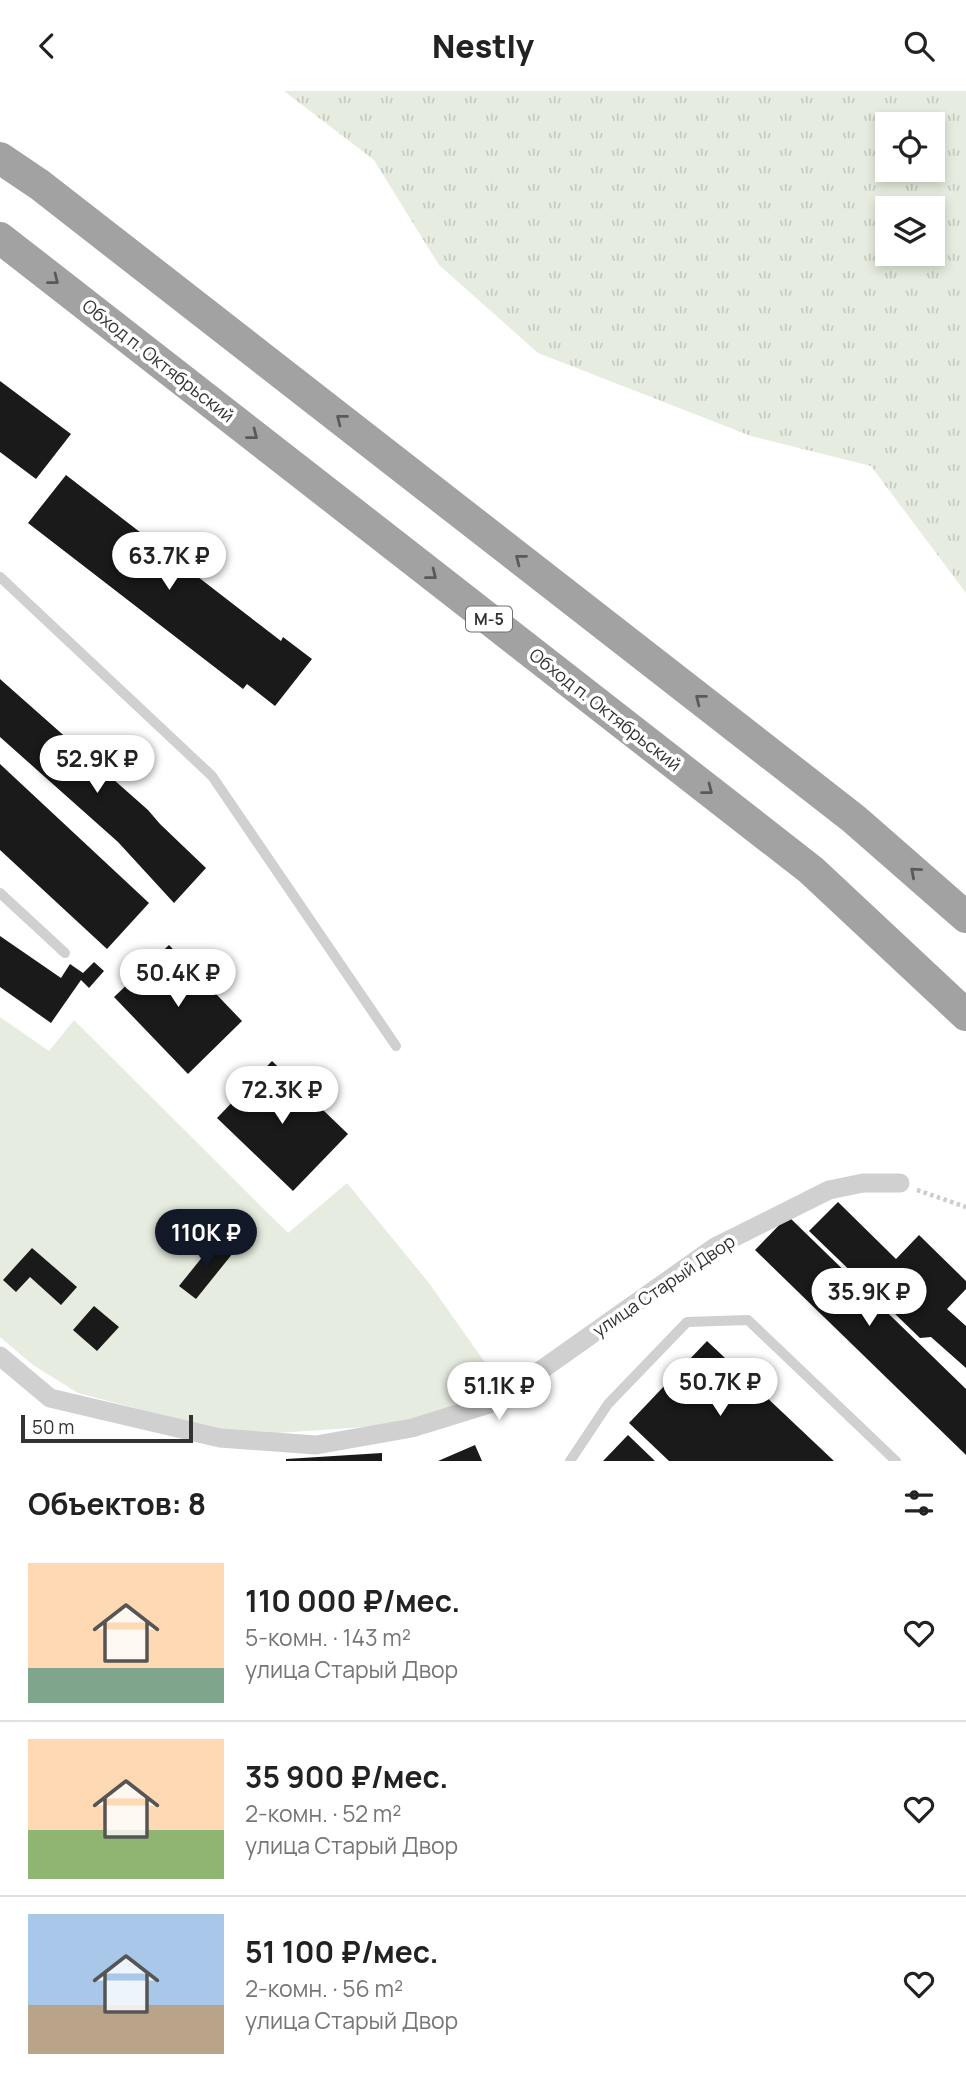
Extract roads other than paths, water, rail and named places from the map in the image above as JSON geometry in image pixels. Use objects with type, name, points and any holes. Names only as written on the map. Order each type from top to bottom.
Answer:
[{"type":"highway","points":[[0,158],[73,210],[854,819],[966,917]]},
{"type":"highway","name":"Обход п. Октябрьский","points":[[0,238],[811,870],[966,1015]]},
{"type":"street","name":"улица Старый Двор","points":[[0,1356],[50,1398],[220,1438],[316,1445],[412,1427],[496,1402],[715,1247],[738,1235],[829,1190],[863,1183],[900,1183]]},
{"type":"lane","points":[[0,577],[212,776],[396,1045]]},
{"type":"lane","points":[[0,893],[65,953]]},
{"type":"lane","points":[[570,1461],[608,1404],[687,1322],[748,1320],[896,1461]]}]
